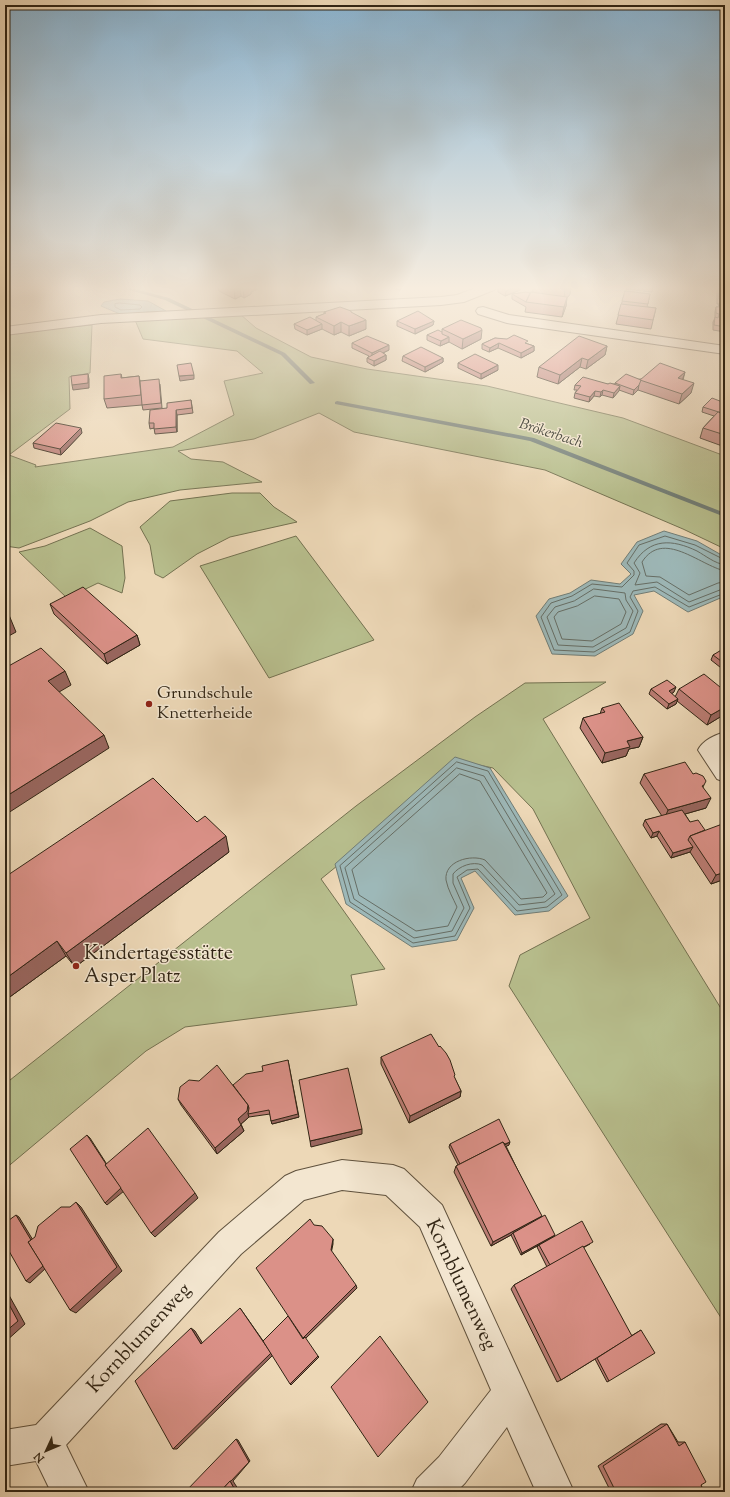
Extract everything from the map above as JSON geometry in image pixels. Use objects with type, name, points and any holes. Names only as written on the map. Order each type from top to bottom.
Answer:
[{"type":"street","points":[[725,740],[709,750],[725,773]]},
{"type":"street","name":"Kornblumenweg","points":[[46,1441],[230,1243],[296,1187],[342,1175],[394,1180],[430,1216],[555,1492]]},
{"type":"street","points":[[430,1492],[452,1470],[510,1394]]},
{"type":"street","points":[[5,1448],[46,1441],[70,1492]]},
{"type":"green space","points":[[5,357],[91,357],[90,373],[69,377],[70,409],[9,455],[36,465],[35,467],[173,447],[234,415],[224,381],[263,373],[244,357],[311,357],[367,369],[487,386],[623,418],[725,456],[725,549],[683,529],[545,470],[354,432],[319,413],[254,439],[178,451],[191,459],[223,462],[262,482],[180,490],[128,502],[90,521],[19,548],[5,546]]},
{"type":"green space","points":[[232,493],[260,493],[274,507],[297,522],[230,537],[197,554],[163,578],[155,574],[150,545],[140,527],[170,501]]},
{"type":"green space","points":[[90,528],[122,546],[125,578],[122,593],[98,583],[67,598],[19,552],[45,546]]},
{"type":"green space","points":[[296,536],[374,640],[269,678],[200,566]]},
{"type":"green space","points":[[606,682],[543,719],[725,1015],[725,1324],[509,986],[520,955],[590,918],[533,809],[493,768],[465,762],[321,879],[385,969],[351,975],[357,1005],[185,1027],[146,1051],[5,1169],[5,1084],[356,806],[475,717],[525,683]]},
{"type":"water","points":[[664,531],[697,541],[725,557],[725,596],[688,612],[654,591],[634,595],[643,611],[633,634],[595,656],[552,654],[536,616],[549,599],[570,593],[591,580],[620,584],[631,574],[621,564],[637,542]]},
{"type":"water","points":[[455,757],[490,768],[568,896],[549,911],[515,915],[475,871],[461,878],[474,908],[457,940],[412,947],[346,904],[335,864]]},
{"type":"building","points":[[369,357],[382,357],[374,361],[367,358]]},
{"type":"building","points":[[405,357],[443,358],[425,367]]},
{"type":"building","points":[[470,357],[481,357],[498,365],[481,374],[458,363]]},
{"type":"building","points":[[552,357],[592,357],[588,360],[582,358],[560,375],[539,367]]},
{"type":"building","points":[[191,363],[194,375],[179,376],[177,365]]},
{"type":"building","points":[[660,363],[685,372],[678,378],[694,383],[682,394],[640,380]]},
{"type":"building","points":[[88,374],[88,383],[72,385],[71,376]]},
{"type":"building","points":[[121,374],[121,378],[139,376],[141,395],[104,399],[104,376]]},
{"type":"building","points":[[626,374],[641,380],[639,385],[634,390],[615,383]]},
{"type":"building","points":[[583,377],[620,386],[614,393],[603,390],[601,392],[595,391],[590,397],[575,393],[581,386],[575,385]]},
{"type":"building","points":[[159,379],[161,403],[142,405],[140,381]]},
{"type":"building","points":[[712,398],[725,403],[725,414],[703,407]]},
{"type":"building","points":[[191,400],[192,408],[176,410],[176,427],[154,429],[154,423],[149,423],[150,410],[167,408],[167,403]]},
{"type":"building","points":[[718,412],[725,414],[725,435],[703,428]]},
{"type":"building","points":[[56,423],[81,428],[60,449],[33,443]]},
{"type":"building","points":[[83,587],[137,635],[104,654],[50,604]]},
{"type":"building","points":[[41,648],[65,671],[48,681],[104,735],[5,797],[5,668]]},
{"type":"building","points":[[723,649],[725,650],[725,664],[713,655]]},
{"type":"building","points":[[704,674],[720,687],[725,686],[725,707],[711,715],[679,689]]},
{"type":"building","points":[[667,680],[676,687],[669,691],[678,699],[669,704],[651,689]]},
{"type":"building","points":[[619,703],[643,737],[627,741],[630,747],[605,753],[583,718],[605,712],[602,708]]},
{"type":"building","points":[[685,762],[693,774],[696,773],[703,776],[706,781],[702,786],[711,798],[668,810],[644,774]]},
{"type":"building","points":[[153,778],[197,822],[205,816],[226,836],[66,953],[57,941],[5,979],[5,877]]},
{"type":"building","points":[[682,810],[690,822],[698,820],[705,830],[690,836],[688,840],[693,847],[673,853],[659,831],[653,833],[645,820]]},
{"type":"building","points":[[725,823],[725,872],[716,875],[690,836]]},
{"type":"building","points":[[431,1034],[439,1047],[440,1046],[446,1053],[450,1060],[455,1075],[454,1076],[461,1091],[410,1116],[381,1057]]},
{"type":"building","points":[[288,1060],[298,1114],[271,1121],[269,1110],[248,1114],[248,1105],[233,1085],[246,1074],[263,1071],[262,1066]]},
{"type":"building","points":[[217,1065],[248,1105],[247,1111],[238,1119],[241,1125],[215,1148],[178,1099],[180,1087],[189,1080],[199,1081]]},
{"type":"building","points":[[348,1068],[362,1129],[310,1141],[299,1080]]},
{"type":"building","points":[[499,1119],[510,1142],[505,1144],[503,1142],[460,1164],[450,1144]]},
{"type":"building","points":[[148,1128],[195,1193],[151,1233],[105,1165]]},
{"type":"building","points":[[87,1135],[121,1188],[105,1203],[70,1149]]},
{"type":"building","points":[[503,1142],[542,1216],[493,1242],[456,1166]]},
{"type":"building","points":[[76,1202],[117,1267],[70,1310],[28,1242],[35,1237],[38,1226],[61,1207],[70,1207]]},
{"type":"building","points":[[16,1215],[31,1240],[28,1242],[43,1266],[26,1281],[5,1244],[5,1223]]},
{"type":"building","points":[[545,1215],[555,1235],[522,1253],[513,1233]]},
{"type":"building","points":[[310,1219],[314,1225],[322,1226],[333,1239],[331,1250],[356,1285],[303,1338],[256,1268]]},
{"type":"building","points":[[582,1221],[593,1242],[550,1265],[539,1245]]},
{"type":"building","points":[[583,1246],[632,1336],[561,1380],[514,1285]]},
{"type":"building","points":[[5,1297],[18,1321],[5,1332]]},
{"type":"building","points":[[240,1308],[271,1353],[173,1449],[135,1381],[191,1328],[201,1344]]},
{"type":"building","points":[[288,1316],[303,1339],[305,1337],[318,1356],[290,1384],[263,1341]]},
{"type":"building","points":[[641,1330],[655,1353],[609,1381],[597,1358]]},
{"type":"building","points":[[380,1336],[428,1402],[378,1457],[331,1387]]},
{"type":"building","points":[[667,1424],[679,1446],[685,1442],[706,1482],[701,1485],[704,1492],[616,1492],[603,1466]]},
{"type":"building","points":[[236,1439],[249,1462],[231,1481],[220,1492],[185,1492]]},
{"type":"building","points":[[230,1481],[236,1492],[220,1492]]},
{"type":"waterway","name":"Brökerbach","points":[[286,357],[312,383]]},
{"type":"waterway","name":"Brökerbach","points":[[337,403],[532,439],[725,515]]},
{"type":"place","name":"Grundschule Knetterheide","points":[[149,704]]},
{"type":"place","name":"Kindertagesstätte Asper Platz","points":[[76,966]]}]
